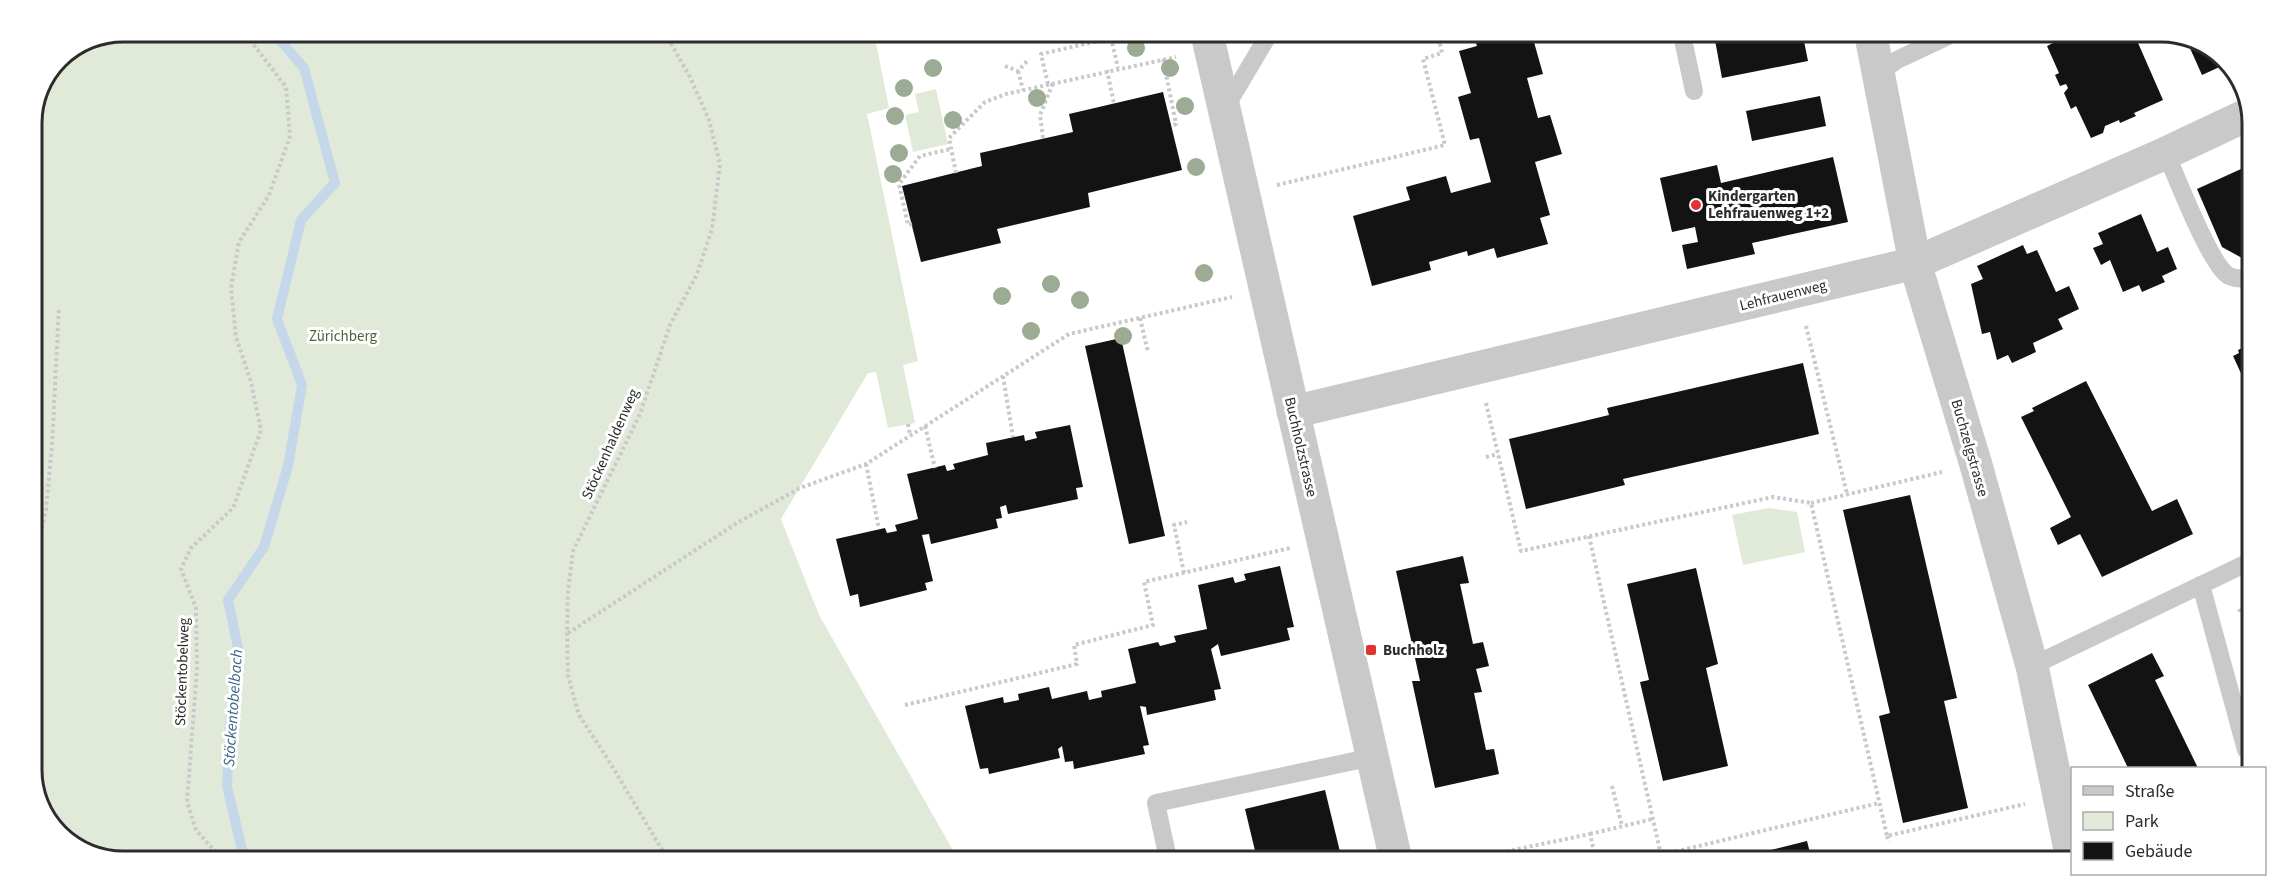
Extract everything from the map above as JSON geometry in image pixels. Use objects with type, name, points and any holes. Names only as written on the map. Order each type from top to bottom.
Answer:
[{"type":"street","name":"Buchholzstrasse","points":[[1209,42],[1394,851]]},
{"type":"street","name":"Buchzelgstrasse","points":[[1872,42],[1915,263],[1976,465],[2032,666],[2071,850]]},
{"type":"street","name":"Lehfrauenweg","points":[[1293,412],[1915,263],[2242,117]]},
{"type":"lane","points":[[1224,110],[1264,42]]},
{"type":"lane","points":[[1684,42],[1694,91]]},
{"type":"lane","points":[[1878,74],[1897,60],[1935,42]]},
{"type":"lane","points":[[2166,153],[2214,261],[2228,276],[2242,279]]},
{"type":"lane","points":[[2032,666],[2242,565]]},
{"type":"lane","points":[[2201,585],[2242,732]]},
{"type":"lane","points":[[1166,851],[1156,803],[1373,757]]},
{"type":"path","name":"Stöckentobelweg","points":[[215,851],[196,830],[187,802],[197,668],[196,608],[182,569],[191,548],[233,508],[261,430],[251,382],[236,337],[231,288],[238,242],[269,195],[290,136],[286,87],[252,42]]},
{"type":"path","name":"Stöckenhaldenweg","points":[[663,851],[579,715],[568,676],[567,633],[568,592],[573,550],[640,414],[670,325],[697,274],[712,229],[720,164],[709,120],[690,77],[670,42]]},
{"type":"path","points":[[1043,138],[1040,116],[1050,83],[1041,54],[1094,42]]},
{"type":"path","points":[[1112,42],[1118,68]]},
{"type":"path","points":[[1270,187],[1445,145],[1423,59],[1442,53],[1439,42]]},
{"type":"path","points":[[956,172],[950,138],[984,102],[1050,83],[1180,56]]},
{"type":"path","points":[[1018,71],[1029,59]]},
{"type":"path","points":[[1163,59],[1176,124],[1171,126]]},
{"type":"path","points":[[1005,66],[1018,71]]},
{"type":"path","points":[[1107,70],[1114,104]]},
{"type":"path","points":[[1018,71],[1023,90]]},
{"type":"path","points":[[912,224],[908,225],[898,184],[920,156],[951,149]]},
{"type":"path","points":[[567,633],[764,508],[800,488],[866,464],[1069,334],[1242,295]]},
{"type":"path","points":[[42,527],[46,510],[52,445],[59,307]]},
{"type":"path","points":[[1804,317],[1847,494]]},
{"type":"path","points":[[1140,318],[1148,352]]},
{"type":"path","points":[[1004,376],[1012,437]]},
{"type":"path","points":[[1485,401],[1521,551],[1773,496],[1811,503],[1943,472]]},
{"type":"path","points":[[908,424],[910,436]]},
{"type":"path","points":[[925,426],[935,468]]},
{"type":"path","points":[[1486,457],[1498,454]]},
{"type":"path","points":[[866,464],[879,529]]},
{"type":"path","points":[[1811,503],[1889,842]]},
{"type":"path","points":[[1184,573],[1174,525],[1187,522]]},
{"type":"path","points":[[1589,536],[1659,851]]},
{"type":"path","points":[[905,705],[1077,664],[1074,645],[1153,625],[1144,582],[1299,546]]},
{"type":"path","points":[[1612,786],[1622,827]]},
{"type":"path","points":[[1677,851],[1879,803]]},
{"type":"path","points":[[1887,836],[2026,804]]},
{"type":"path","points":[[1509,851],[1653,819]]},
{"type":"path","points":[[1590,834],[1594,851]]},
{"type":"green space","name":"Zürichberg","points":[[123,42],[876,42],[889,108],[867,114],[918,361],[903,365],[915,423],[888,428],[876,372],[868,373],[781,519],[819,615],[953,851],[123,851],[97,847],[82,840],[66,827],[53,811],[48,801],[42,775],[42,123],[48,92],[56,78],[78,56],[92,48]]},
{"type":"green space","points":[[936,89],[948,144],[913,152],[905,115],[919,112],[915,94]]},
{"type":"green space","points":[[1768,508],[1797,512],[1805,552],[1743,565],[1732,515]]},
{"type":"building","points":[[1476,42],[1534,42],[1543,74],[1527,78],[1538,118],[1550,115],[1562,154],[1535,162],[1550,215],[1540,218],[1548,244],[1497,258],[1494,248],[1468,256],[1467,251],[1429,262],[1431,270],[1372,286],[1353,216],[1410,200],[1406,187],[1446,176],[1451,193],[1491,182],[1479,138],[1470,140],[1458,97],[1471,93],[1459,51],[1477,46]]},
{"type":"building","points":[[1715,42],[1804,42],[1808,61],[1722,78]]},
{"type":"building","points":[[2055,42],[2138,42],[2163,100],[2134,113],[2136,116],[2105,126],[2103,133],[2091,138],[2076,106],[2071,109],[2064,93],[2068,88],[2066,84],[2060,86],[2055,75],[2059,73],[2047,46]]},
{"type":"building","points":[[2189,47],[2206,56],[2219,67],[2202,75]]},
{"type":"building","points":[[1163,92],[1182,170],[1088,193],[1090,207],[997,229],[1001,243],[921,262],[902,186],[982,166],[980,153],[1073,132],[1069,114]]},
{"type":"building","points":[[1820,96],[1826,126],[1752,141],[1746,111]]},
{"type":"building","points":[[1833,157],[1848,222],[1752,243],[1755,254],[1687,269],[1682,245],[1698,242],[1695,227],[1672,232],[1660,178],[1717,165],[1721,183]]},
{"type":"building","points":[[2242,169],[2242,258],[2222,247],[2197,189]]},
{"type":"building","points":[[2141,214],[2157,252],[2168,247],[2177,269],[2162,276],[2165,282],[2142,292],[2139,285],[2123,292],[2110,260],[2101,265],[2093,248],[2103,244],[2098,233]]},
{"type":"building","points":[[2023,245],[2027,254],[2037,250],[2056,292],[2069,286],[2079,309],[2058,319],[2063,329],[2033,343],[2036,352],[2012,363],[2008,355],[1997,360],[1990,332],[1982,334],[1971,284],[1983,279],[1977,266]]},
{"type":"building","points":[[1121,338],[1165,536],[1129,544],[1085,346]]},
{"type":"building","points":[[2242,348],[2242,376],[2233,356],[2239,353],[2238,350]]},
{"type":"building","points":[[1803,363],[1819,434],[1623,479],[1625,485],[1526,509],[1509,439],[1609,415],[1607,408]]},
{"type":"building","points":[[2086,381],[2152,511],[2177,499],[2193,534],[2102,577],[2080,534],[2058,545],[2050,528],[2071,517],[2021,417],[2034,411],[2032,408]]},
{"type":"building","points":[[1070,425],[1083,487],[1076,488],[1078,499],[1008,514],[1006,505],[1000,507],[1002,518],[996,519],[998,528],[931,544],[929,534],[922,535],[933,581],[925,583],[927,590],[860,607],[858,594],[850,596],[836,539],[885,528],[887,533],[897,531],[895,525],[918,519],[907,474],[945,465],[947,471],[955,469],[953,464],[988,455],[986,443],[1024,435],[1025,441],[1037,438],[1035,432]]},
{"type":"building","points":[[1910,495],[1957,698],[1944,701],[1968,808],[1903,823],[1879,716],[1890,713],[1843,510]]},
{"type":"building","points":[[1463,556],[1469,583],[1460,584],[1473,644],[1483,642],[1489,666],[1476,669],[1482,692],[1474,693],[1486,750],[1494,749],[1499,774],[1435,788],[1412,681],[1420,681],[1396,571]]},
{"type":"building","points":[[1280,566],[1294,627],[1287,628],[1290,640],[1221,656],[1218,644],[1211,649],[1221,689],[1214,690],[1216,700],[1147,715],[1146,707],[1140,706],[1149,745],[1143,746],[1145,754],[1074,769],[1073,761],[1065,762],[1062,746],[1058,749],[1060,758],[989,774],[988,768],[980,769],[965,706],[1003,697],[1004,703],[1019,700],[1018,694],[1049,687],[1052,699],[1087,691],[1089,700],[1102,697],[1101,691],[1136,683],[1128,649],[1158,642],[1160,646],[1176,642],[1174,636],[1207,629],[1198,585],[1233,577],[1235,583],[1246,580],[1244,574]]},
{"type":"building","points":[[1696,568],[1718,664],[1706,668],[1728,766],[1663,781],[1640,682],[1649,680],[1627,584]]},
{"type":"building","points":[[2152,653],[2164,676],[2155,680],[2198,767],[2128,767],[2088,685]]},
{"type":"building","points":[[1325,790],[1340,851],[1255,851],[1245,809]]},
{"type":"building","points":[[1807,841],[1810,851],[1766,851]]},
{"type":"waterway","name":"Stöckentobelbach","points":[[243,851],[227,786],[230,723],[239,653],[228,600],[264,547],[288,466],[302,385],[277,319],[301,220],[335,183],[304,68],[282,42]]},
{"type":"place","name":"Kindergarten Lehfrauenweg 1+2","points":[[1696,205]]},
{"type":"place","name":"Buchholz","points":[[1371,650]]}]
